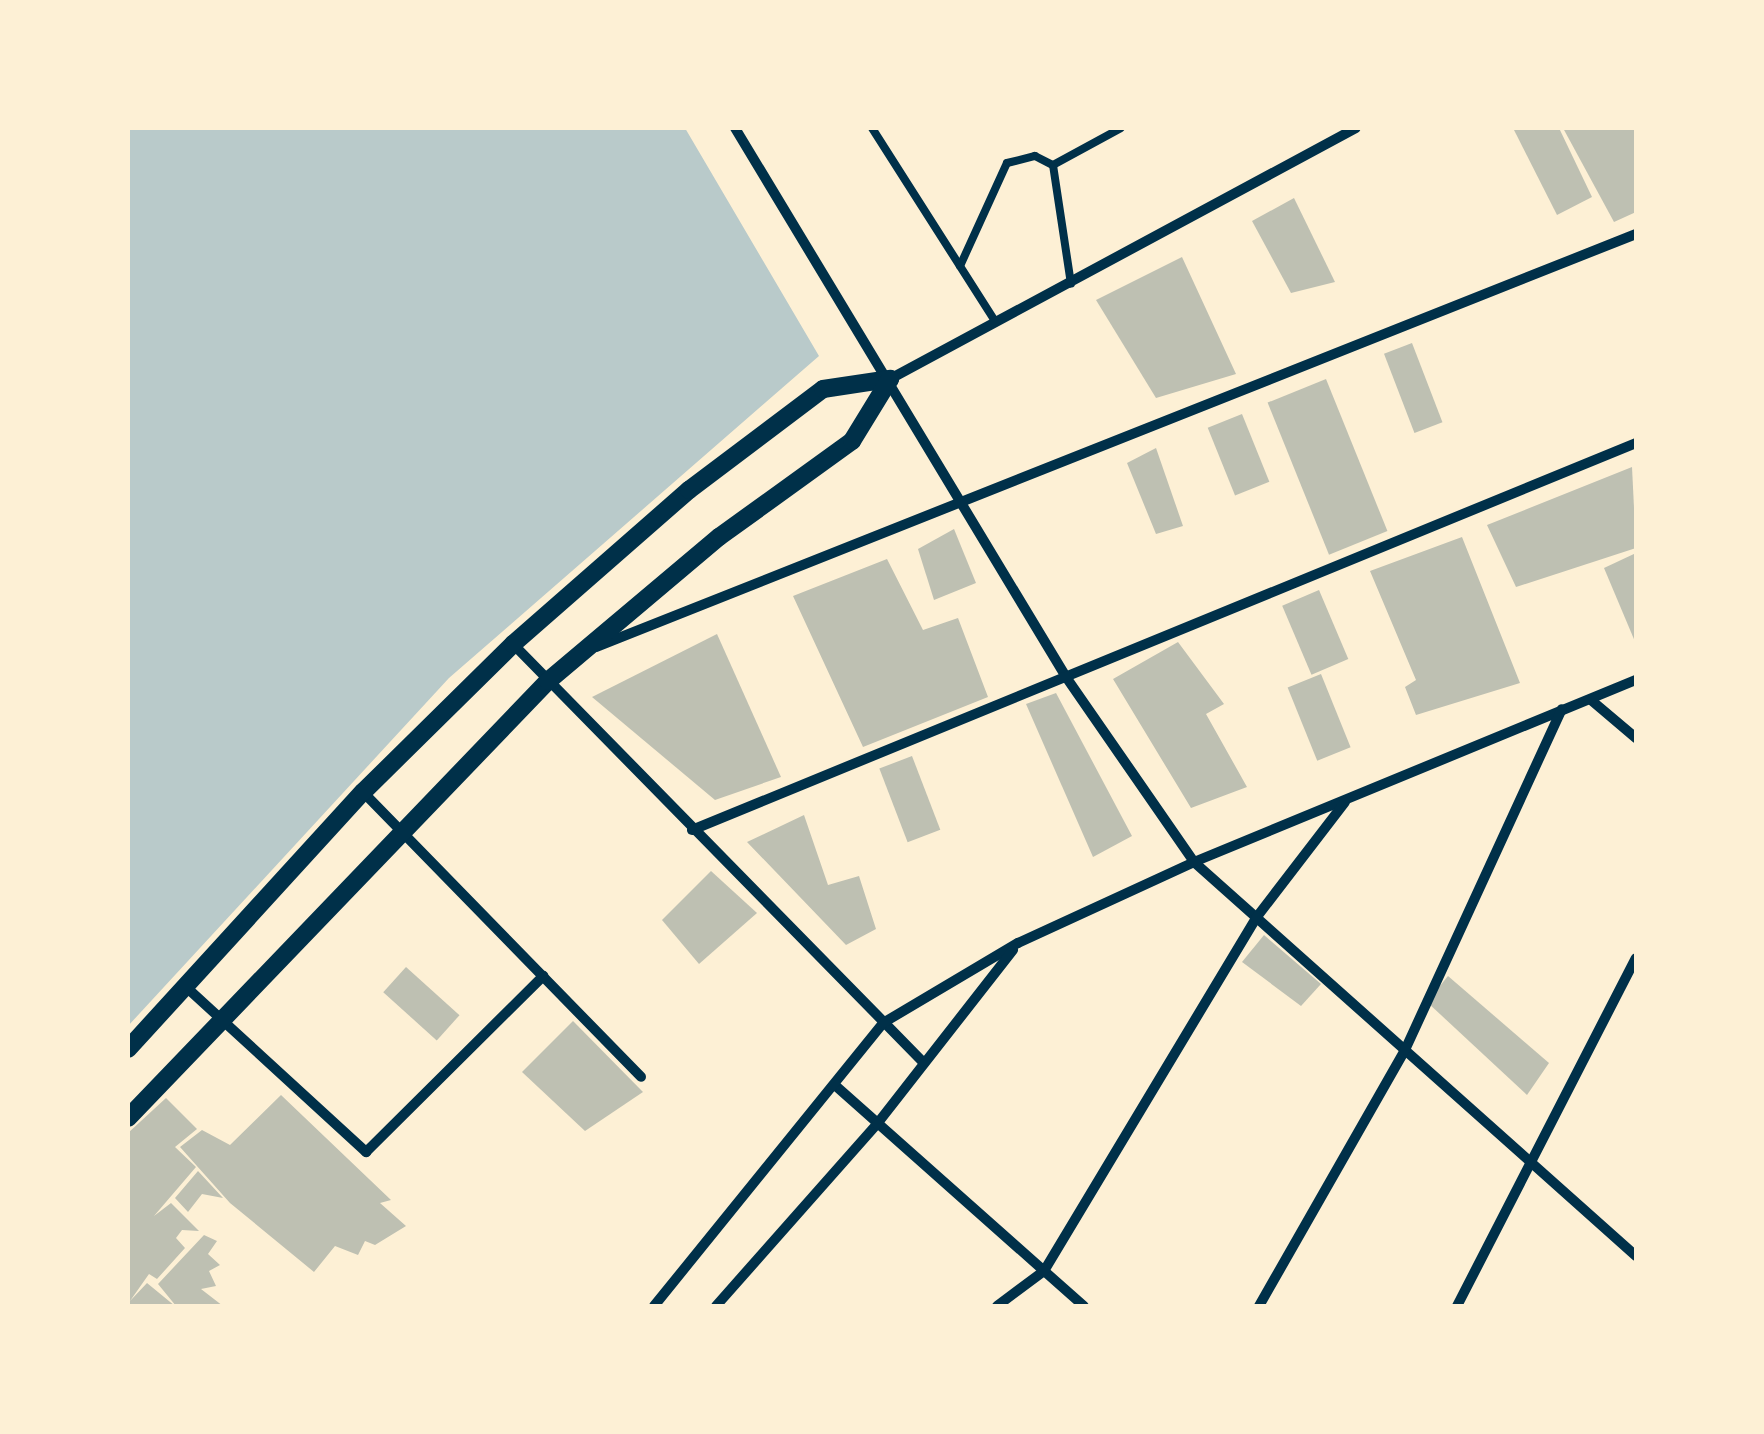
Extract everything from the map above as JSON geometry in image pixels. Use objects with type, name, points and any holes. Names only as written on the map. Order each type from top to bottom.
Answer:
[{"type":"street","points":[[735,128],[965,503],[1066,677],[1194,862],[1636,1256]]},
{"type":"street","points":[[128,1049],[364,792],[513,644],[689,490],[823,388],[890,380],[1356,128]]},
{"type":"street","points":[[574,656],[1636,234]]},
{"type":"street","points":[[128,1118],[548,681],[719,537],[852,441],[890,380]]},
{"type":"street","points":[[692,830],[1636,443]]},
{"type":"street","points":[[513,644],[922,1061]]},
{"type":"street","points":[[654,1306],[837,1087],[882,1023],[1018,943],[1194,862],[1636,680]]},
{"type":"street","points":[[1591,700],[1636,738]]},
{"type":"street","points":[[1259,1306],[1405,1050],[1562,708]]},
{"type":"street","points":[[364,792],[641,1077]]},
{"type":"street","points":[[996,1306],[1044,1270],[1256,918],[1346,802]]},
{"type":"street","points":[[716,1306],[876,1124],[1018,943]]},
{"type":"street","points":[[1457,1306],[1636,958]]},
{"type":"street","points":[[185,986],[366,1152],[543,976]]},
{"type":"street","points":[[837,1087],[1084,1306]]},
{"type":"lane","points":[[872,128],[995,321]]},
{"type":"lane","points":[[1053,165],[1121,128]]},
{"type":"lane","points":[[960,266],[1007,163],[1034,156],[1053,165]]},
{"type":"lane","points":[[1053,165],[1071,284]]},
{"type":"shaded area","points":[[128,128],[685,128],[819,356],[449,678],[128,1026]]},
{"type":"building","points":[[1513,128],[1559,128],[1592,197],[1557,215]]},
{"type":"building","points":[[1563,128],[1636,128],[1636,212],[1614,222]]},
{"type":"building","points":[[1294,198],[1335,282],[1291,293],[1252,221]]},
{"type":"building","points":[[1182,257],[1236,374],[1156,398],[1096,300]]},
{"type":"building","points":[[1412,343],[1442,422],[1414,433],[1384,354]]},
{"type":"building","points":[[1326,379],[1387,531],[1329,555],[1268,403]]},
{"type":"building","points":[[1242,414],[1269,482],[1235,496],[1208,428]]},
{"type":"building","points":[[1156,448],[1183,526],[1156,534],[1127,463]]},
{"type":"building","points":[[1632,467],[1636,548],[1516,587],[1487,525]]},
{"type":"building","points":[[954,529],[976,583],[934,600],[918,549]]},
{"type":"building","points":[[1462,537],[1520,683],[1416,715],[1405,687],[1416,680],[1370,571]]},
{"type":"building","points":[[1636,553],[1636,644],[1604,568]]},
{"type":"building","points":[[887,559],[923,630],[958,618],[988,697],[863,747],[793,596]]},
{"type":"building","points":[[1319,590],[1348,659],[1311,675],[1282,606]]},
{"type":"building","points":[[717,634],[781,777],[715,800],[592,697]]},
{"type":"building","points":[[1178,642],[1224,704],[1206,714],[1247,787],[1191,808],[1113,679]]},
{"type":"building","points":[[1321,674],[1351,747],[1317,761],[1288,687]]},
{"type":"building","points":[[1056,693],[1132,836],[1093,857],[1026,704]]},
{"type":"building","points":[[912,756],[940,830],[908,842],[879,769]]},
{"type":"building","points":[[804,815],[828,885],[859,876],[876,929],[846,945],[747,842]]},
{"type":"building","points":[[711,871],[757,913],[699,964],[662,920]]},
{"type":"building","points":[[1264,935],[1321,984],[1301,1006],[1242,962]]},
{"type":"building","points":[[406,967],[460,1015],[437,1040],[383,992]]},
{"type":"building","points":[[1448,976],[1549,1063],[1527,1095],[1427,1002]]},
{"type":"building","points":[[573,1021],[643,1092],[585,1131],[522,1072]]},
{"type":"building","points":[[281,1095],[391,1200],[380,1203],[406,1226],[375,1245],[365,1241],[358,1255],[335,1246],[314,1272],[230,1203],[180,1147],[202,1130],[230,1145]]},
{"type":"building","points":[[166,1098],[197,1129],[175,1147],[196,1167],[154,1216],[171,1203],[199,1231],[182,1230],[176,1238],[185,1248],[157,1279],[149,1274],[130,1301],[147,1283],[175,1306],[128,1306],[128,1133]]},
{"type":"building","points":[[198,1171],[223,1198],[202,1194],[188,1212],[175,1198]]},
{"type":"building","points":[[204,1235],[217,1241],[208,1254],[220,1265],[209,1271],[216,1286],[201,1289],[223,1306],[176,1306],[158,1284]]}]
